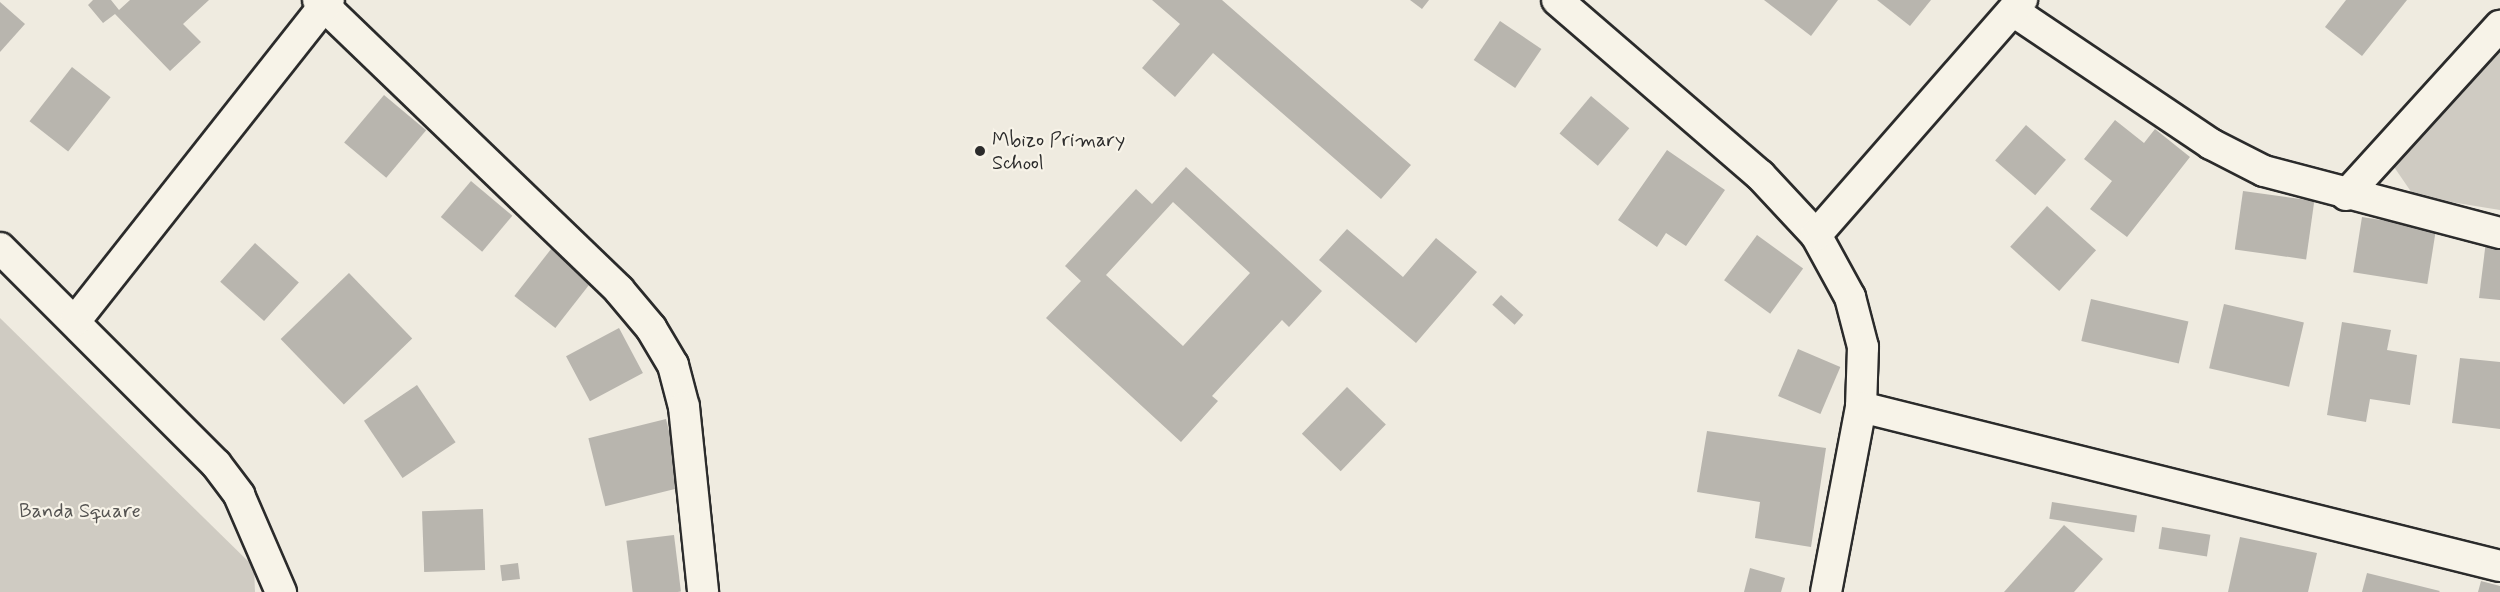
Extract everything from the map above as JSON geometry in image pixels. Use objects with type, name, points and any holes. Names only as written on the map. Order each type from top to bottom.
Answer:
[{"type":"street","points":[[1557,0],[1760,175],[1816,235],[1850,297],[1863,347],[1861,407],[1826,592]]},
{"type":"street","points":[[76,320],[323,2],[619,290],[651,328],[673,365],[684,407],[703,592]]},
{"type":"street","points":[[1816,235],[2018,5],[2211,144],[2264,171],[2346,195],[2500,233]]},
{"type":"street","points":[[2346,195],[2500,26]]},
{"type":"street","points":[[0,248],[76,320],[216,464],[239,495],[281,592]]},
{"type":"street","points":[[1861,407],[2500,566]]},
{"type":"green space","points":[[2500,46],[2500,210],[2414,196],[2392,164]]},
{"type":"green space","name":"Banda Square","points":[[0,318],[254,567],[255,592],[0,592]]},
{"type":"building","points":[[93,0],[111,0],[119,10],[130,0],[209,0],[183,24],[201,42],[170,71],[115,14],[103,23],[88,5]]},
{"type":"building","points":[[1152,0],[1222,0],[1411,165],[1381,199],[1213,53],[1175,97],[1142,68],[1180,24]]},
{"type":"building","points":[[1410,0],[1429,0],[1422,9]]},
{"type":"building","points":[[1764,0],[1838,0],[1811,36]]},
{"type":"building","points":[[1877,0],[1931,0],[1910,26]]},
{"type":"building","points":[[2346,0],[2407,0],[2362,56],[2325,27]]},
{"type":"building","points":[[0,2],[25,24],[0,52]]},
{"type":"building","points":[[1500,21],[1541,49],[1515,88],[1474,60]]},
{"type":"building","points":[[72,67],[111,97],[68,152],[30,121]]},
{"type":"building","points":[[384,95],[426,130],[386,178],[344,142]]},
{"type":"building","points":[[1591,96],[1629,128],[1598,166],[1560,134]]},
{"type":"building","points":[[2115,120],[2144,143],[2155,129],[2190,157],[2127,237],[2090,209],[2112,181],[2084,159]]},
{"type":"building","points":[[2026,125],[2066,160],[2035,195],[1995,160]]},
{"type":"building","points":[[1667,150],[1725,190],[1686,246],[1666,233],[1657,247],[1618,220]]},
{"type":"building","points":[[1186,167],[1322,291],[1289,327],[1282,320],[1212,396],[1218,401],[1181,442],[1046,318],[1081,281],[1065,266],[1136,189],[1152,204]],"holes":[[[1173,202],[1250,273],[1183,346],[1106,275]]]},
{"type":"building","points":[[471,181],[512,216],[482,252],[441,217]]},
{"type":"building","points":[[2243,191],[2314,201],[2306,259],[2235,249]]},
{"type":"building","points":[[2047,206],[2096,250],[2059,291],[2010,247]]},
{"type":"building","points":[[2362,217],[2436,229],[2427,284],[2353,272]]},
{"type":"building","points":[[1347,229],[1403,277],[1436,238],[1477,272],[1416,343],[1319,260]]},
{"type":"building","points":[[1757,235],[1803,269],[1770,314],[1724,280]]},
{"type":"building","points":[[2486,241],[2500,243],[2500,300],[2479,298]]},
{"type":"building","points":[[255,243],[299,282],[264,321],[220,282]]},
{"type":"building","points":[[555,244],[596,276],[555,328],[514,296]]},
{"type":"building","points":[[349,273],[412,338],[344,404],[281,339]]},
{"type":"building","points":[[1501,295],[1523,315],[1515,325],[1492,305]]},
{"type":"building","points":[[2091,299],[2188,321],[2179,363],[2081,341]]},
{"type":"building","points":[[2224,304],[2304,322],[2289,387],[2209,368]]},
{"type":"building","points":[[2342,322],[2391,330],[2387,350],[2417,355],[2410,405],[2370,399],[2366,422],[2327,415]]},
{"type":"building","points":[[619,328],[643,373],[590,401],[566,356]]},
{"type":"building","points":[[1798,349],[1840,367],[1820,414],[1778,396]]},
{"type":"building","points":[[2460,358],[2500,362],[2500,429],[2452,423]]},
{"type":"building","points":[[417,385],[456,442],[403,478],[364,421]]},
{"type":"building","points":[[1347,387],[1386,425],[1341,471],[1302,434]]},
{"type":"building","points":[[666,419],[683,487],[605,506],[588,438]]},
{"type":"building","points":[[1707,431],[1826,448],[1811,547],[1755,538],[1760,502],[1697,492]]},
{"type":"building","points":[[2052,502],[2137,515],[2134,532],[2049,519]]},
{"type":"building","points":[[483,509],[485,570],[424,572],[422,511]]},
{"type":"building","points":[[2064,525],[2103,559],[2074,592],[2004,592]]},
{"type":"building","points":[[2162,527],[2210,535],[2207,556],[2159,549]]},
{"type":"building","points":[[674,535],[681,592],[633,592],[626,541]]},
{"type":"building","points":[[2240,537],[2317,553],[2308,592],[2228,592]]},
{"type":"building","points":[[518,563],[520,579],[502,581],[500,565]]},
{"type":"building","points":[[1750,568],[1785,578],[1781,592],[1744,592]]},
{"type":"building","points":[[2367,573],[2440,591],[2362,592]]},
{"type":"building","points":[[2481,581],[2500,586],[2500,592],[2478,592]]},
{"type":"place","name":"Mbizo Primary School","points":[[980,151]]}]
